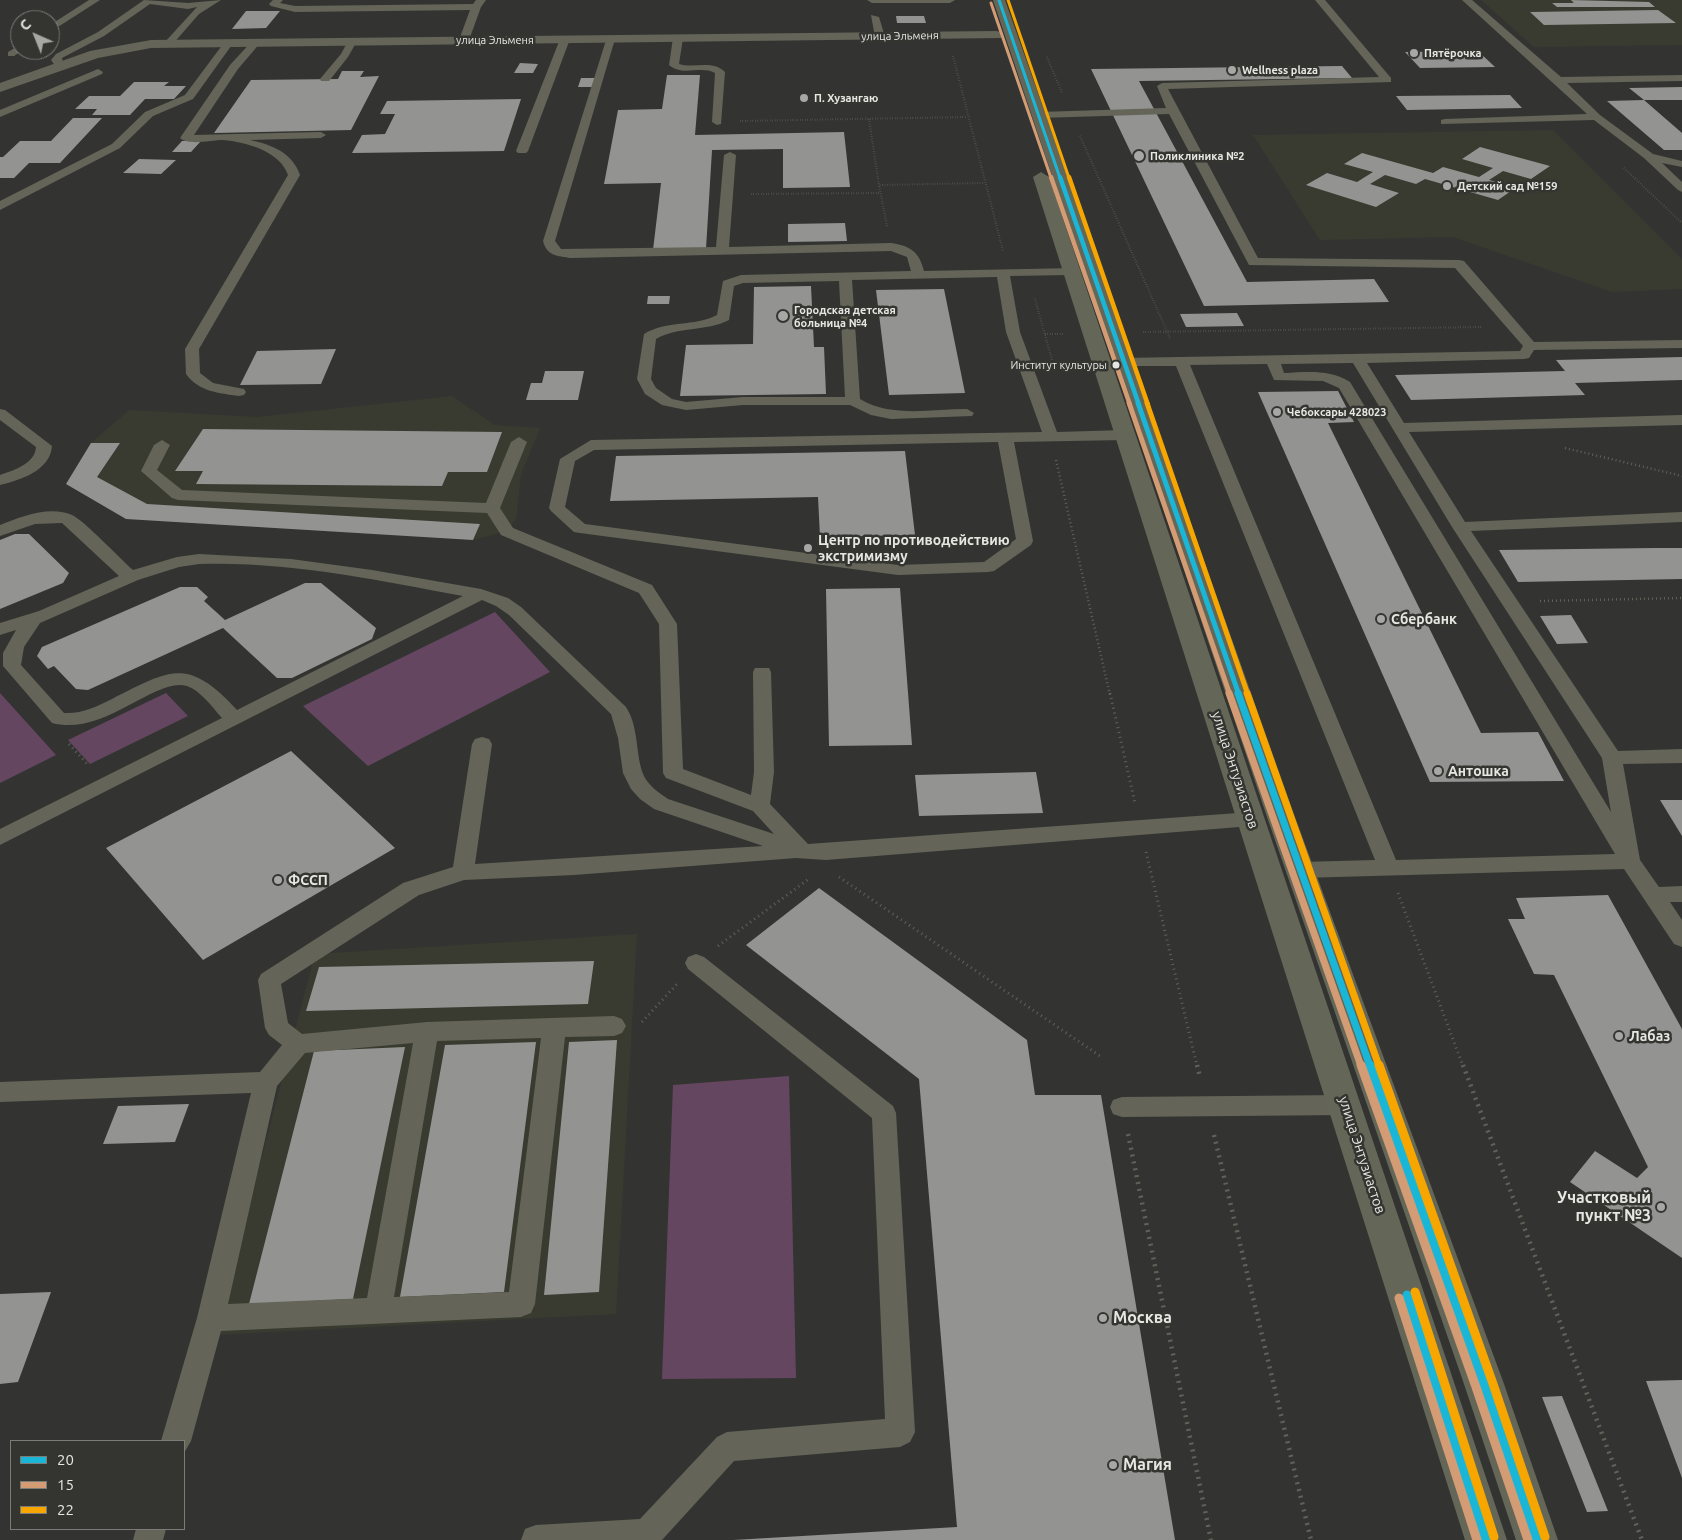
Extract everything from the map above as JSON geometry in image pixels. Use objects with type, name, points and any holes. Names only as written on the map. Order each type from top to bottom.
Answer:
[{"type":"main road","name":"улица Энтузиастов","points":[[983,0],[1030,116]]},
{"type":"main road","name":"улица Энтузиастов","points":[[999,0],[1030,116],[1112,362],[1125,435],[1285,870],[1484,1384],[1536,1540]]},
{"type":"main road","name":"улица Энтузиастов","points":[[1112,362],[1150,434],[1266,818]]},
{"type":"main road","points":[[1125,435],[1150,434]]},
{"type":"main road","name":"улица Энтузиастов","points":[[1285,870],[1346,1105],[1486,1540]]},
{"type":"street","name":"улица Эльменя","points":[[0,88],[60,65],[119,48],[169,43],[996,35]]},
{"type":"lane","points":[[60,23],[95,0]]},
{"type":"lane","points":[[60,65],[56,60],[59,56],[100,34],[150,0],[188,6],[213,1]]},
{"type":"lane","points":[[278,0],[274,4],[295,9],[478,4],[464,40]]},
{"type":"lane","points":[[872,0],[950,0]]},
{"type":"lane","points":[[1320,0],[1387,80],[1162,86],[1173,111],[1254,262],[1459,264],[1530,346]]},
{"type":"lane","points":[[1467,0],[1558,80],[1596,117],[1648,156],[1682,188]]},
{"type":"lane","points":[[169,43],[196,12],[213,1]]},
{"type":"lane","points":[[874,16],[880,36]]},
{"type":"lane","points":[[678,38],[674,65],[683,68],[712,68],[720,72],[717,122]]},
{"type":"lane","points":[[522,151],[565,39]]},
{"type":"lane","points":[[610,39],[549,241],[551,248],[557,252],[571,254],[891,247],[910,251],[914,256],[918,275]]},
{"type":"lane","points":[[325,79],[345,55],[352,41]]},
{"type":"lane","points":[[0,206],[116,146],[149,114],[189,97],[229,42]]},
{"type":"lane","points":[[256,42],[234,67],[186,138],[320,134]]},
{"type":"lane","points":[[0,114],[98,72]]},
{"type":"lane","points":[[1558,80],[1682,78]]},
{"type":"lane","points":[[1030,116],[1173,111]]},
{"type":"lane","points":[[1445,122],[1596,117]]},
{"type":"lane","points":[[223,137],[280,153],[293,165],[294,175],[192,349],[193,374],[209,386],[239,392]]},
{"type":"lane","points":[[722,251],[730,155]]},
{"type":"lane","points":[[1648,156],[1682,164]]},
{"type":"lane","points":[[967,413],[889,414],[860,407],[853,401],[742,401],[686,406],[667,402],[650,391],[644,379],[649,337],[658,330],[672,327],[707,325],[717,322],[724,317],[728,284],[733,280],[1081,270]]},
{"type":"lane","points":[[1003,273],[1014,332],[1051,435]]},
{"type":"lane","points":[[845,276],[853,401]]},
{"type":"lane","points":[[1530,346],[1682,344]]},
{"type":"lane","points":[[1112,362],[1524,355],[1530,346]]},
{"type":"lane","points":[[1357,359],[1460,527],[1612,758],[1630,861]]},
{"type":"lane","points":[[1272,360],[1279,377],[1326,378],[1339,380],[1345,385],[1630,861],[1682,938]]},
{"type":"lane","points":[[1181,361],[1389,868]]},
{"type":"lane","points":[[0,413],[44,446],[44,452],[39,460],[22,472],[0,480]]},
{"type":"lane","points":[[1399,428],[1682,420]]},
{"type":"lane","points":[[1005,436],[1025,541],[988,567],[898,570],[580,528],[557,508],[568,459],[591,446],[840,442],[1005,436],[1051,435],[1125,435]]},
{"type":"lane","points":[[492,508],[519,442]]},
{"type":"lane","points":[[162,445],[149,471],[178,494],[492,508]]},
{"type":"lane","points":[[492,508],[507,531],[646,589],[668,624],[673,773],[760,806],[803,852]]},
{"type":"lane","points":[[0,531],[35,518],[57,516],[67,519],[131,578]]},
{"type":"lane","points":[[1460,527],[1682,517]]},
{"type":"lane","points":[[0,629],[33,619],[131,578],[171,564],[210,558],[326,567],[481,594],[502,602],[515,611],[619,712],[624,723],[634,780],[650,798],[661,804],[825,860],[1266,818]]},
{"type":"lane","points":[[0,838],[481,594]]},
{"type":"lane","points":[[33,619],[14,648],[11,656],[12,666],[54,715],[67,721],[92,716],[164,682],[183,679],[198,684],[234,719]]},
{"type":"lane","points":[[760,806],[764,772],[762,672]]},
{"type":"lane","points":[[463,872],[482,744]]},
{"type":"lane","points":[[1612,758],[1682,756]]},
{"type":"lane","points":[[614,1026],[426,1032],[298,1044],[277,1028],[269,980],[411,888],[463,872],[574,867],[747,854],[803,852]]},
{"type":"lane","points":[[1285,870],[1630,861]]},
{"type":"lane","points":[[1652,895],[1682,894]]},
{"type":"lane","points":[[536,1540],[647,1537],[727,1447],[900,1432],[884,1113],[696,963]]},
{"type":"lane","points":[[211,1318],[521,1304],[554,1028]]},
{"type":"lane","points":[[378,1311],[426,1032]]},
{"type":"lane","points":[[176,1440],[211,1318],[266,1082],[298,1044]]},
{"type":"lane","points":[[0,1092],[266,1082]]},
{"type":"lane","points":[[1122,1107],[1346,1105]]},
{"type":"path","points":[[953,53],[967,117],[1006,262],[1003,273]]},
{"type":"path","points":[[1046,54],[1181,361]]},
{"type":"path","points":[[717,122],[967,117]]},
{"type":"path","points":[[869,119],[880,193],[891,247]]},
{"type":"path","points":[[879,185],[984,183]]},
{"type":"path","points":[[727,194],[880,193]]},
{"type":"path","points":[[1027,272],[1054,366]]},
{"type":"path","points":[[1142,332],[1513,326]]},
{"type":"path","points":[[1051,435],[1141,829],[1311,1540]]},
{"type":"path","points":[[1556,446],[1682,476]]},
{"type":"path","points":[[1509,602],[1682,598]]},
{"type":"path","points":[[67,721],[64,732],[66,741],[105,784]]},
{"type":"path","points":[[641,1023],[696,963],[825,860],[1100,1056]]},
{"type":"path","points":[[1389,868],[1642,1540]]},
{"type":"path","points":[[1122,1107],[1211,1540]]},
{"type":"shaded area","points":[[1481,0],[1682,0],[1682,45],[1534,47]]},
{"type":"shaded area","name":"Детский сад №159","points":[[1553,130],[1682,259],[1682,289],[1612,292],[1453,237],[1320,240],[1253,135]]},
{"type":"shaded area","points":[[452,396],[495,425],[540,428],[521,474],[516,519],[507,531],[473,540],[126,519],[66,484],[91,443],[129,410],[257,417]]},
{"type":"shaded area","points":[[495,612],[550,672],[368,766],[303,706]]},
{"type":"shaded area","points":[[0,693],[56,755],[0,783]]},
{"type":"shaded area","points":[[166,693],[188,716],[90,764],[68,740]]},
{"type":"shaded area","points":[[637,934],[616,1314],[215,1335],[315,954]]},
{"type":"shaded area","points":[[789,1076],[796,1378],[662,1379],[673,1085]]},
{"type":"building","points":[[1571,0],[1649,2],[1655,7],[1557,7],[1552,3],[1574,3]]},
{"type":"building","points":[[1658,10],[1676,23],[1544,25],[1530,12]]},
{"type":"building","points":[[246,11],[280,11],[266,28],[232,29]]},
{"type":"building","points":[[896,16],[924,16],[926,23],[897,23]]},
{"type":"building","points":[[1478,51],[1495,67],[1420,68],[1405,52]]},
{"type":"building","points":[[520,63],[538,64],[533,73],[514,73]]},
{"type":"building","points":[[1342,66],[1352,78],[1139,81],[1247,282],[1374,279],[1389,302],[1204,306],[1091,69]]},
{"type":"building","points":[[342,71],[364,71],[360,77],[379,76],[351,130],[214,133],[251,80],[338,79]]},
{"type":"building","points":[[667,75],[700,75],[695,135],[844,132],[850,187],[783,188],[783,149],[712,150],[706,249],[653,250],[661,183],[604,184],[618,110],[662,109]]},
{"type":"building","points":[[581,78],[598,78],[595,87],[578,87]]},
{"type":"building","points":[[134,82],[169,82],[164,86],[186,86],[174,99],[145,99],[130,115],[92,115],[97,109],[75,109],[89,96],[120,96]]},
{"type":"building","points":[[1682,87],[1682,100],[1644,100],[1629,88]]},
{"type":"building","points":[[1510,95],[1522,108],[1407,110],[1396,96]]},
{"type":"building","points":[[521,99],[504,151],[352,153],[362,135],[385,134],[395,114],[380,114],[387,101]]},
{"type":"building","points":[[1644,100],[1682,133],[1682,150],[1664,150],[1607,101]]},
{"type":"building","points":[[73,118],[102,118],[60,163],[29,163],[14,178],[0,178],[0,157],[3,157],[20,141],[51,141]]},
{"type":"building","points":[[182,141],[201,141],[191,152],[172,152]]},
{"type":"building","points":[[1480,147],[1550,166],[1531,179],[1503,171],[1489,180],[1517,187],[1498,200],[1425,179],[1416,184],[1385,175],[1370,184],[1399,193],[1376,207],[1306,185],[1327,173],[1357,182],[1373,172],[1344,164],[1362,153],[1433,173],[1443,167],[1479,177],[1493,168],[1462,159]]},
{"type":"building","points":[[139,159],[176,160],[161,174],[123,173]]},
{"type":"building","points":[[845,223],[847,241],[788,242],[788,224]]},
{"type":"building","points":[[811,286],[814,347],[824,347],[826,394],[680,396],[686,345],[753,344],[754,287]]},
{"type":"building","points":[[944,289],[965,393],[889,395],[876,290]]},
{"type":"building","points":[[648,296],[670,296],[669,304],[647,304]]},
{"type":"building","points":[[1237,313],[1244,326],[1186,327],[1180,314]]},
{"type":"building","points":[[336,349],[321,384],[240,385],[257,351]]},
{"type":"building","points":[[1682,357],[1682,380],[1575,383],[1585,395],[1411,400],[1395,375],[1565,371],[1556,360]]},
{"type":"building","points":[[545,371],[584,371],[578,400],[526,400],[531,383],[542,383]]},
{"type":"building","points":[[1338,391],[1354,422],[1328,423],[1481,733],[1538,732],[1564,781],[1430,782],[1258,392]]},
{"type":"building","points":[[203,429],[502,432],[487,472],[448,472],[442,486],[196,484],[203,471],[175,471]]},
{"type":"building","points":[[91,443],[120,443],[97,477],[147,504],[480,524],[473,540],[126,519],[66,484]]},
{"type":"building","points":[[905,451],[915,535],[820,537],[818,497],[610,501],[616,456]]},
{"type":"building","points":[[15,534],[29,534],[69,573],[63,583],[0,609],[0,540]]},
{"type":"building","points":[[1682,548],[1682,579],[1518,582],[1499,550]]},
{"type":"building","points":[[305,583],[321,583],[376,628],[372,639],[292,678],[277,678],[223,628],[88,690],[76,689],[54,666],[48,669],[37,656],[42,647],[180,587],[197,587],[208,597],[204,601],[225,620]]},
{"type":"building","points":[[900,588],[912,745],[829,746],[826,589]]},
{"type":"building","points":[[1571,615],[1588,643],[1557,644],[1540,616]]},
{"type":"building","name":"ФССП","points":[[291,751],[395,848],[203,960],[106,848]]},
{"type":"building","points":[[1036,772],[1043,813],[919,816],[915,775]]},
{"type":"building","points":[[1660,800],[1682,800],[1682,836]]},
{"type":"building","points":[[819,888],[1027,1040],[1035,1095],[1101,1095],[1175,1540],[733,1540],[957,1527],[919,1079],[746,945]]},
{"type":"building","points":[[1608,895],[1682,1029],[1682,1258],[1570,1182],[1595,1151],[1637,1178],[1648,1167],[1554,975],[1534,974],[1508,919],[1525,919],[1516,898]]},
{"type":"building","points":[[594,961],[588,1004],[306,1011],[319,967]]},
{"type":"building","points":[[617,1040],[599,1292],[544,1295],[569,1042]]},
{"type":"building","points":[[536,1042],[504,1292],[400,1297],[445,1045]]},
{"type":"building","points":[[405,1047],[353,1299],[249,1304],[314,1051]]},
{"type":"building","points":[[189,1104],[175,1142],[103,1144],[118,1106]]},
{"type":"building","points":[[51,1292],[18,1382],[0,1384],[0,1294]]},
{"type":"building","points":[[1682,1380],[1682,1478],[1646,1381]]},
{"type":"building","points":[[1562,1396],[1608,1511],[1587,1512],[1542,1397]]},
{"type":"transit line","name":"20","points":[[999,0],[1281,817],[1484,1384],[1537,1540]]},
{"type":"transit line","name":"22","points":[[1008,0],[1289,814],[1492,1381],[1545,1537]]},
{"type":"transit line","name":"15","points":[[991,3],[1273,820],[1476,1387],[1528,1540]]},
{"type":"transit line","name":"22","points":[[1415,1292],[1494,1537]]},
{"type":"transit line","name":"20","points":[[1407,1295],[1486,1540]]},
{"type":"transit line","name":"15","points":[[1399,1298],[1477,1540]]},
{"type":"place","name":"Пятёрочка","points":[[1414,53]]},
{"type":"place","name":"Wellness plaza","points":[[1232,70]]},
{"type":"place","name":"П. Хузангаю","points":[[804,98]]},
{"type":"place","name":"Поликлиника №2","points":[[1139,156]]},
{"type":"place","name":"Детский сад №159","points":[[1447,186]]},
{"type":"place","name":"Городская детская больница №4","points":[[783,316]]},
{"type":"place","name":"Институт культуры","points":[[1116,365]]},
{"type":"place","name":"Чебоксары 428023","points":[[1277,412]]},
{"type":"place","name":"Центр по противодействию экстримизму","points":[[808,548]]},
{"type":"place","name":"Сбербанк","points":[[1381,619]]},
{"type":"place","name":"Антошка","points":[[1438,771]]},
{"type":"place","name":"ФССП","points":[[278,880]]},
{"type":"place","name":"Лабаз","points":[[1619,1036]]},
{"type":"place","name":"Участковый пункт №3","points":[[1661,1207]]},
{"type":"place","name":"Москва","points":[[1103,1318]]},
{"type":"place","name":"Магия","points":[[1113,1465]]}]
